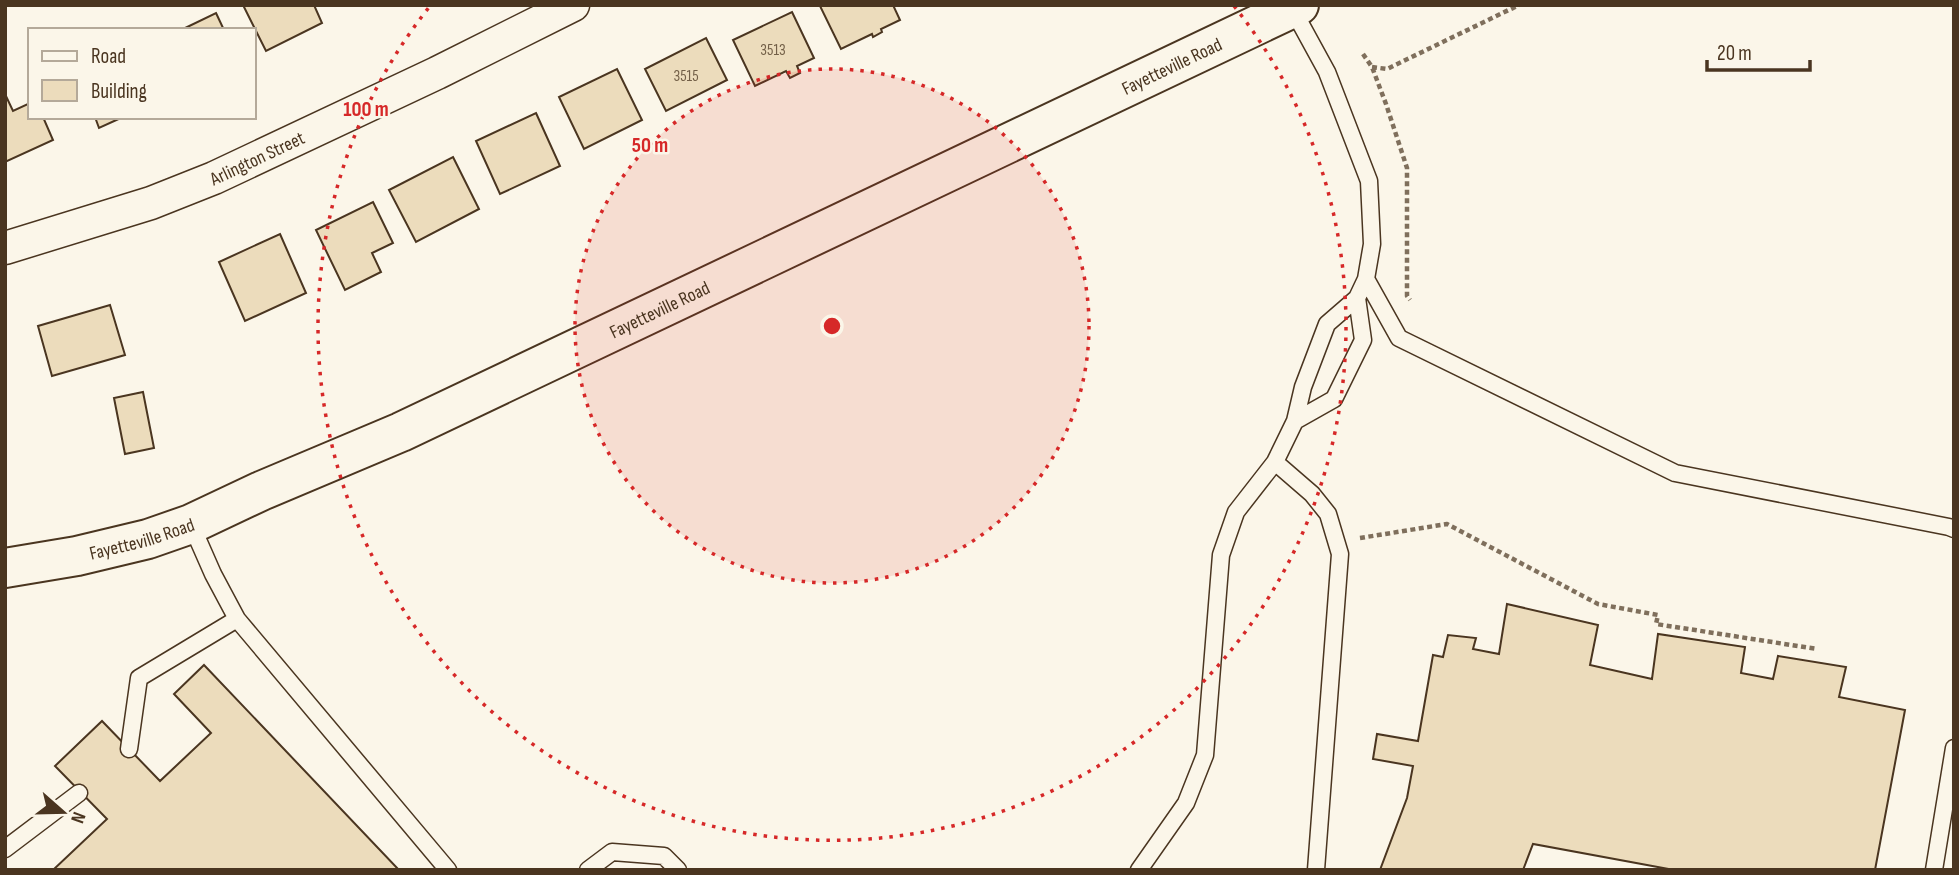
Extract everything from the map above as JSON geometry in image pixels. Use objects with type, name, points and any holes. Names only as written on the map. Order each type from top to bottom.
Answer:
[{"type":"main road","name":"Fayetteville Road","points":[[5,568],[77,556],[136,542],[191,524],[261,491],[401,432],[1294,6]]},
{"type":"street","name":"Arlington Street","points":[[5,248],[151,202],[214,178],[437,73],[573,5]]},
{"type":"lane","points":[[1139,870],[1186,803],[1205,755],[1221,555],[1236,512],[1275,462],[1295,421],[1303,387],[1327,324],[1357,298],[1366,279],[1372,244],[1369,181],[1327,72],[1294,6]]},
{"type":"lane","points":[[1366,279],[1399,338],[1675,473],[1954,529]]},
{"type":"lane","points":[[1295,421],[1334,398],[1363,340],[1357,298]]},
{"type":"lane","points":[[1275,462],[1312,494],[1328,514],[1340,554],[1316,870]]},
{"type":"lane","points":[[191,524],[212,574],[237,619],[448,870]]},
{"type":"lane","points":[[129,749],[139,678],[237,619]]},
{"type":"lane","points":[[1934,870],[1954,748]]},
{"type":"lane","points":[[5,849],[79,793]]},
{"type":"lane","points":[[588,870],[612,852],[664,856],[678,870]]},
{"type":"path","points":[[1371,68],[1387,69],[1519,5]]},
{"type":"path","points":[[1363,54],[1386,104],[1407,168],[1407,296],[1412,304]]},
{"type":"path","points":[[1360,538],[1447,524],[1598,604],[1658,615],[1656,624],[1817,649]]},
{"type":"path","points":[[1357,526],[1362,548]]},
{"type":"building","points":[[243,5],[314,5],[322,23],[266,51]]},
{"type":"building","points":[[893,5],[900,20],[881,29],[882,32],[873,37],[872,34],[841,49],[820,6]]},
{"type":"building","points":[[792,12],[814,58],[797,66],[800,73],[790,78],[786,71],[755,86],[733,40]]},
{"type":"building","points":[[216,13],[223,28],[185,28]]},
{"type":"building","points":[[706,38],[727,80],[666,111],[645,69]]},
{"type":"building","points":[[617,69],[642,120],[584,149],[559,97]]},
{"type":"building","points":[[5,94],[13,111],[28,104],[28,119],[44,119],[53,140],[5,162]]},
{"type":"building","points":[[536,113],[560,166],[500,194],[476,141]]},
{"type":"building","points":[[96,119],[119,119],[99,128]]},
{"type":"building","points":[[453,157],[479,209],[416,242],[389,190]]},
{"type":"building","points":[[373,202],[393,243],[372,253],[381,272],[345,290],[316,230]]},
{"type":"building","points":[[280,234],[306,293],[245,321],[219,262]]},
{"type":"building","points":[[110,305],[125,355],[52,376],[38,326]]},
{"type":"building","points":[[143,392],[154,448],[125,454],[114,398]]},
{"type":"building","points":[[1507,604],[1598,625],[1590,665],[1652,679],[1658,634],[1745,647],[1741,673],[1773,679],[1778,656],[1846,667],[1839,697],[1905,710],[1875,870],[1674,870],[1533,844],[1523,870],[1380,870],[1407,798],[1413,766],[1373,759],[1377,734],[1418,741],[1433,655],[1443,657],[1448,635],[1476,638],[1473,649],[1499,654]]},
{"type":"building","points":[[204,665],[399,870],[53,870],[107,819],[55,766],[102,721],[160,781],[211,733],[174,694]]}]
